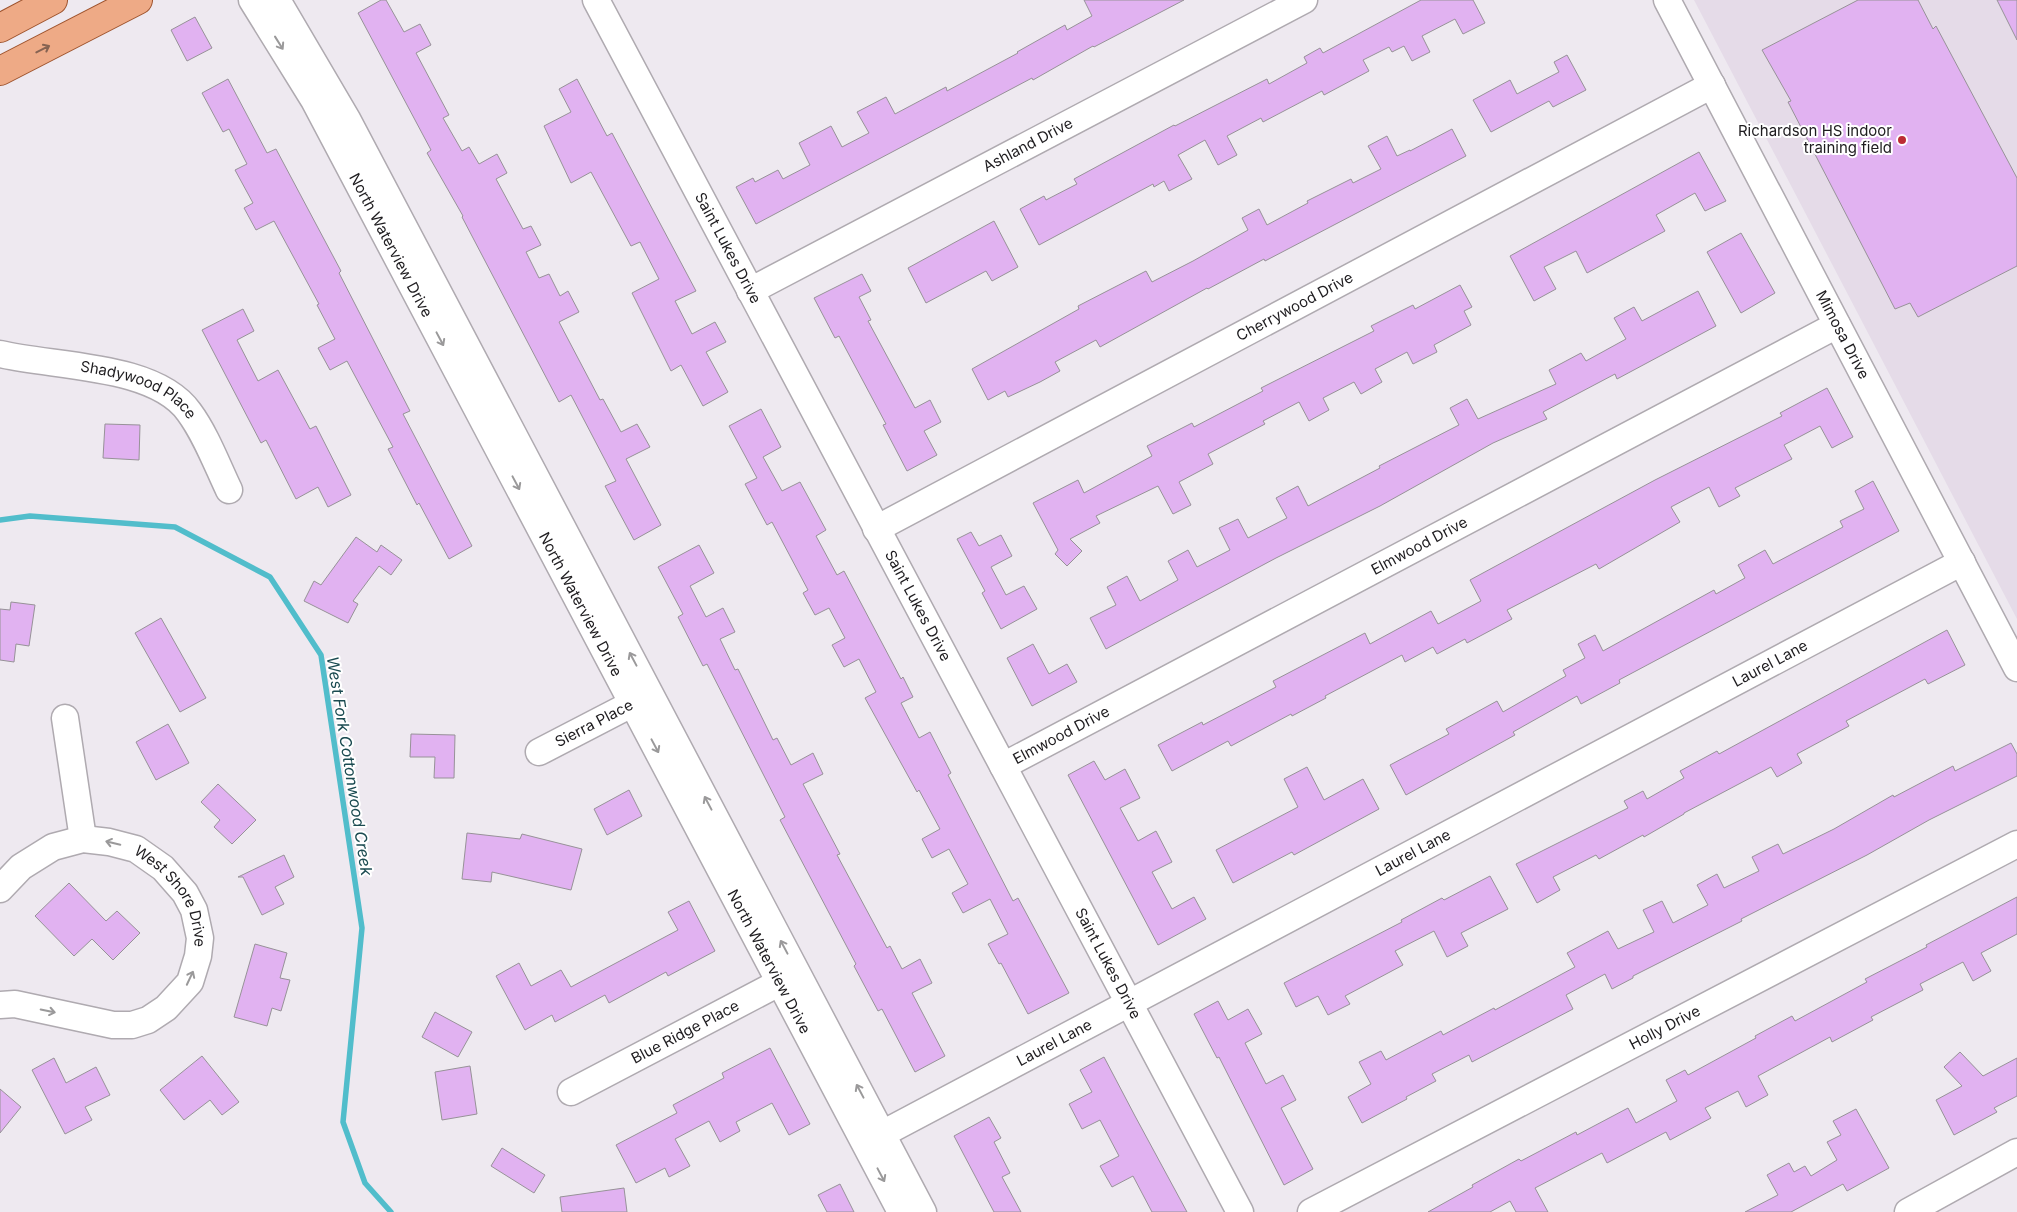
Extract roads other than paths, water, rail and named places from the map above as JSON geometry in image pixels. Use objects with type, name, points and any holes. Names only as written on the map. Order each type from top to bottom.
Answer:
[{"type":"main road","points":[[0,28],[53,0]]},
{"type":"main road","points":[[0,71],[138,0]]},
{"type":"street","name":"North Waterview Drive","points":[[252,0],[314,100],[641,698],[873,1139],[901,1212]]},
{"type":"street","name":"North Waterview Drive","points":[[277,0],[347,119],[641,698]]},
{"type":"street","name":"Saint Lukes Drive","points":[[596,0],[1240,1212]]},
{"type":"street","name":"Ashland Drive","points":[[750,291],[1304,0]]},
{"type":"street","name":"Mimosa Drive","points":[[1667,0],[2017,668]]},
{"type":"street","name":"Cherrywood Drive","points":[[876,529],[1712,85]]},
{"type":"street","name":"Elmwood Drive","points":[[1003,766],[1837,325]]},
{"type":"street","name":"Shadywood Place","points":[[0,354],[27,360],[128,375],[173,396],[189,411],[207,443],[229,490]]},
{"type":"street","name":"Laurel Lane","points":[[873,1139],[1128,1002],[1962,562]]},
{"type":"street","name":"Sierra Place","points":[[539,752],[641,698]]},
{"type":"street","points":[[65,718],[83,839]]},
{"type":"street","name":"West Shore Drive","points":[[0,889],[21,867],[53,847],[83,839],[109,842],[136,849],[163,868],[185,893],[194,910],[200,938],[198,956],[190,982],[166,1008],[148,1020],[132,1025],[113,1025],[15,1004],[0,1005]]},
{"type":"street","name":"Holly Drive","points":[[1311,1212],[2017,844]]},
{"type":"street","name":"Blue Ridge Place","points":[[571,1092],[789,978]]},
{"type":"street","name":"North Waterview Drive","points":[[873,1139],[923,1212]]},
{"type":"street","points":[[1908,1212],[2017,1152]]},
{"type":"waterway","name":"West Fork Cottonwood Creek","points":[[0,520],[30,516],[175,527],[270,577],[321,655],[362,928],[343,1122],[365,1183],[391,1212]]},
{"type":"place","name":"Richardson HS indoor training field","points":[[1902,140]]}]
